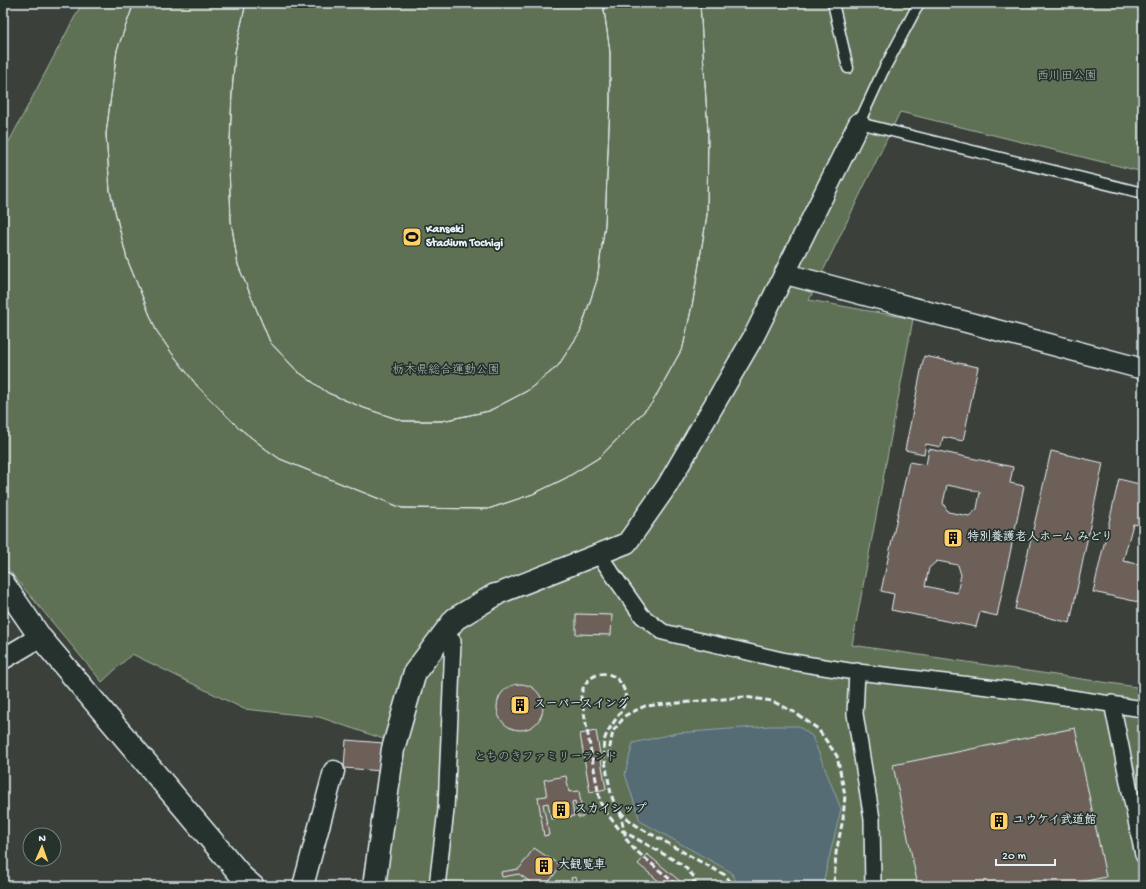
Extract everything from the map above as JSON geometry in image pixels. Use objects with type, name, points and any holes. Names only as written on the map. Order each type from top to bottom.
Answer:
[{"type":"street","points":[[374,884],[393,749],[415,672],[455,619],[495,595],[627,543],[667,486],[754,336],[786,274],[859,123]]},
{"type":"street","points":[[786,274],[1143,369]]},
{"type":"street","points":[[599,555],[642,616],[663,632],[786,661],[1112,703],[1143,709]]},
{"type":"street","points":[[3,582],[40,637],[245,882]]},
{"type":"street","points":[[3,659],[40,637]]},
{"type":"street","points":[[436,886],[446,810],[453,641]]},
{"type":"street","points":[[856,671],[855,714],[872,819],[873,886]]},
{"type":"street","points":[[1112,703],[1143,855]]},
{"type":"street","points":[[303,886],[334,771]]},
{"type":"lane","points":[[833,3],[848,68]]},
{"type":"lane","points":[[919,3],[859,123],[1143,193]]},
{"type":"green space","name":"栃木県総合運動公園","points":[[82,3],[1143,3],[1143,172],[900,112],[809,300],[913,319],[852,645],[1143,688],[1143,886],[382,886],[404,746],[319,717],[244,709],[132,654],[102,682],[3,563],[3,153]]},
{"type":"water","points":[[770,726],[798,726],[812,736],[841,809],[824,879],[824,886],[739,886],[731,872],[640,821],[625,774],[633,743],[677,733]]},
{"type":"building","points":[[134,3],[246,3],[235,52],[232,93],[229,166],[231,221],[238,265],[270,342],[297,371],[328,393],[364,408],[403,421],[442,421],[489,411],[527,391],[558,366],[580,332],[597,280],[605,225],[610,103],[610,52],[603,3],[700,3],[708,132],[707,215],[693,301],[683,347],[652,403],[600,457],[566,478],[533,494],[488,509],[402,508],[280,459],[267,450],[238,427],[198,387],[171,352],[156,330],[127,259],[110,191],[106,134],[117,50]]},
{"type":"building","points":[[134,3],[246,3],[235,52],[232,93],[229,166],[231,221],[238,265],[270,342],[297,371],[328,393],[364,408],[403,421],[442,421],[489,411],[527,391],[558,366],[580,332],[597,280],[605,225],[610,103],[610,52],[603,3],[700,3],[708,132],[707,215],[693,301],[683,347],[652,403],[600,457],[566,478],[533,494],[488,509],[402,508],[280,459],[267,450],[238,427],[198,387],[171,352],[156,330],[127,259],[110,191],[106,134],[117,50]]},
{"type":"building","points":[[924,356],[978,367],[963,441],[943,437],[941,447],[926,444],[924,454],[905,450]]},
{"type":"building","name":"特別養護老人ホーム みどり","points":[[929,449],[1013,467],[1010,483],[1024,486],[997,616],[980,612],[976,627],[891,610],[894,594],[881,591],[909,462],[926,465]],"holes":[[[947,485],[980,492],[977,509],[969,516],[948,512],[943,503]],[[937,561],[958,565],[961,575],[957,593],[925,586],[929,568]]]},
{"type":"building","points":[[1051,451],[1103,463],[1070,623],[1015,609]]},
{"type":"building","points":[[1119,479],[1143,485],[1143,526],[1133,524],[1123,561],[1143,565],[1143,603],[1093,592]]},
{"type":"building","points":[[576,614],[612,615],[611,635],[576,634]]},
{"type":"building","name":"スーパースイング","points":[[520,684],[533,688],[539,694],[543,707],[539,720],[533,726],[520,730],[507,726],[501,720],[497,707],[501,694],[507,688]]},
{"type":"building","name":"ユウケイ武道館","points":[[1075,728],[1106,877],[1062,886],[918,886],[893,765]]},
{"type":"building","points":[[596,731],[606,789],[590,792],[580,734]]},
{"type":"building","points":[[346,740],[384,743],[382,771],[344,768]]},
{"type":"building","name":"スカイシップ","points":[[566,776],[569,792],[579,791],[583,817],[578,817],[575,801],[572,802],[574,816],[551,819],[548,803],[543,804],[549,835],[544,836],[538,797],[547,796],[544,780]]},
{"type":"building","name":"大観覧車","points":[[534,848],[558,864],[576,860],[576,865],[559,868],[546,886],[536,886],[519,874],[502,877],[501,872],[519,869]]},
{"type":"building","points":[[647,854],[681,882],[678,886],[665,886],[638,864]]},
{"type":"building","points":[[576,877],[578,886],[573,886],[571,878]]},
{"type":"building","points":[[626,882],[626,886],[621,886],[621,883]]},
{"type":"railway","points":[[694,886],[694,877],[683,865],[619,829],[600,802],[581,696],[584,687],[589,680],[595,676],[602,674],[616,678],[621,684],[625,693],[624,705],[609,729],[604,742],[603,750],[611,792],[616,806],[623,815],[634,824],[725,875],[734,886]]},
{"type":"railway","points":[[610,757],[609,752],[613,731],[626,715],[645,706],[745,697],[772,701],[794,712],[818,729],[837,756],[845,795],[843,819],[836,853],[834,886]]},
{"type":"railway","points":[[620,812],[626,839],[634,849],[678,886]]},
{"type":"place","name":"Kanseki Stadium Tochigi","points":[[412,237]]},
{"type":"place","name":"特別養護老人ホーム みどり","points":[[953,538]]},
{"type":"place","name":"スーパースイング","points":[[520,705]]},
{"type":"place","name":"スカイシップ","points":[[561,810]]},
{"type":"place","name":"ユウケイ武道館","points":[[999,821]]},
{"type":"place","name":"大観覧車","points":[[544,866]]},
{"type":"park label","name":"西川田公園","points":[[1067,77]]},
{"type":"park label","name":"とちのきファミリーランド","points":[[546,758]]}]
